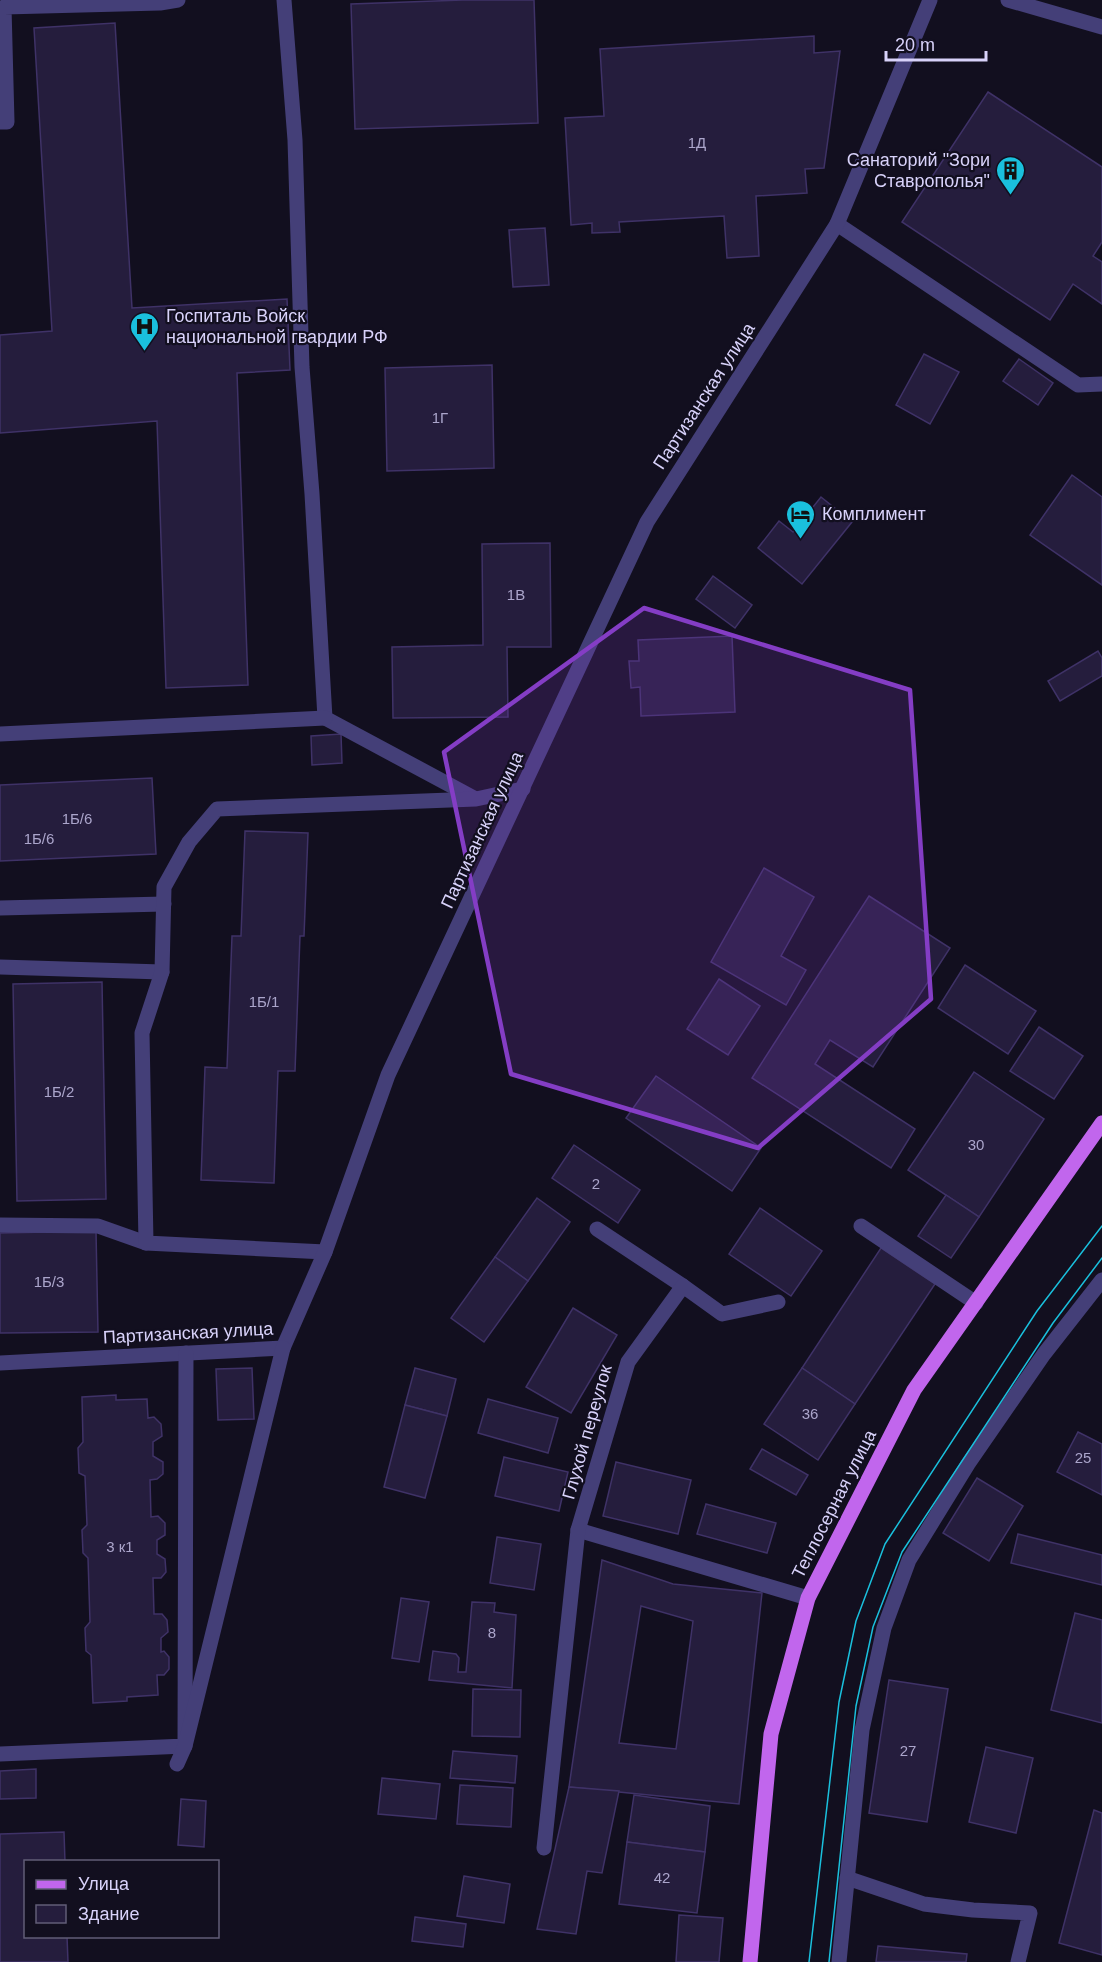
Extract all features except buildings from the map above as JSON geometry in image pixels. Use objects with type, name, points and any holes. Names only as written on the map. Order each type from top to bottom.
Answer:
[{"type":"main road","name":"Теплосерная улица","points":[[750,1962],[771,1734],[808,1598],[914,1390],[1102,1123]]},
{"type":"street","points":[[0,122],[7,122],[4,7],[160,3],[178,0]]},
{"type":"street","points":[[284,0],[295,140],[302,367],[325,718]]},
{"type":"street","name":"Партизанская улица","points":[[0,1363],[283,1348],[325,1252],[388,1075],[647,522],[837,224],[930,0]]},
{"type":"street","points":[[1008,0],[1102,27]]},
{"type":"street","points":[[837,224],[1078,385],[1102,384]]},
{"type":"street","points":[[0,734],[325,718],[476,799]]},
{"type":"street","points":[[146,1243],[142,1033],[162,972],[164,887],[189,842],[217,809],[476,799],[523,789]]},
{"type":"street","points":[[0,908],[164,904]]},
{"type":"street","points":[[0,967],[162,972]]},
{"type":"street","points":[[0,1225],[98,1226],[146,1243],[325,1252]]},
{"type":"street","points":[[861,1226],[976,1304]]},
{"type":"street","points":[[597,1229],[722,1314],[778,1302]]},
{"type":"street","points":[[839,1962],[862,1730],[884,1628],[909,1560],[968,1464],[1044,1354],[1102,1280]]},
{"type":"street","name":"Глухой переулок","points":[[544,1848],[578,1530],[628,1362],[683,1286]]},
{"type":"street","points":[[177,1764],[184,1746],[283,1348]]},
{"type":"street","points":[[184,1746],[186,1353]]},
{"type":"street","points":[[578,1530],[808,1598]]},
{"type":"street","points":[[0,1754],[184,1746]]},
{"type":"street","points":[[847,1878],[924,1904],[973,1910],[1030,1913],[1018,1962]]},
{"type":"highlighted area","points":[[644,608],[910,690],[931,999],[758,1148],[511,1074],[444,752]]},
{"type":"tram line","points":[[809,1962],[839,1702],[856,1621],[885,1544],[1037,1311],[1102,1226]]},
{"type":"tram line","points":[[829,1962],[856,1706],[873,1627],[902,1552],[1053,1323],[1102,1258]]},
{"type":"place","name":"Санаторий \"Зори Ставрополья\"","points":[[1011,196]]},
{"type":"place","name":"Госпиталь Войск национальной гвардии РФ","points":[[145,352]]},
{"type":"place","name":"Комплимент","points":[[801,540]]}]
